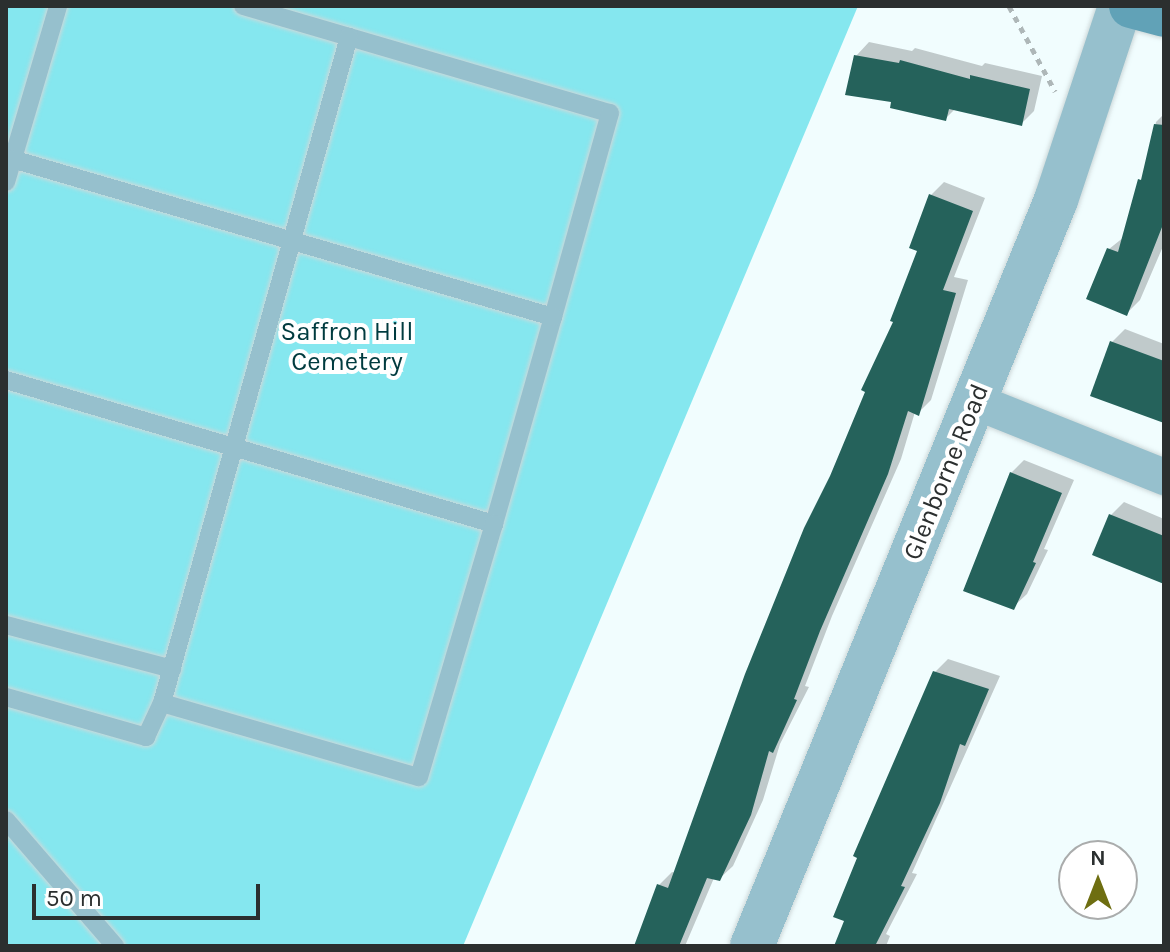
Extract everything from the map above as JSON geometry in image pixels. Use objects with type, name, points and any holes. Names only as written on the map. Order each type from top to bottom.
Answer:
[{"type":"main road","points":[[1131,6],[1164,15]]},
{"type":"street","name":"Glenborne Road","points":[[755,940],[1056,200],[1120,6]]},
{"type":"street","points":[[974,401],[1164,477]]},
{"type":"lane","points":[[6,182],[58,6]]},
{"type":"lane","points":[[162,703],[419,777],[610,113],[243,6]]},
{"type":"lane","points":[[6,697],[146,737],[162,703],[172,669],[349,37]]},
{"type":"lane","points":[[12,159],[553,317]]},
{"type":"lane","points":[[6,380],[494,524]]},
{"type":"lane","points":[[6,625],[172,669]]},
{"type":"lane","points":[[6,820],[115,946]]},
{"type":"path","points":[[1009,6],[1055,91],[1049,104]]},
{"type":"green space","name":"Saffron Hill Cemetery","points":[[6,6],[858,6],[463,946],[6,946]]},
{"type":"building","points":[[854,55],[899,63],[900,60],[970,79],[970,75],[1030,89],[1022,126],[949,109],[946,121],[890,108],[891,102],[845,95]]},
{"type":"building","points":[[1154,124],[1164,125],[1164,222],[1127,316],[1086,299],[1107,248],[1118,252],[1138,179],[1141,180]]},
{"type":"building","points":[[929,194],[973,211],[943,290],[956,293],[919,416],[908,411],[888,474],[820,631],[794,699],[797,700],[773,753],[769,751],[751,815],[720,881],[707,878],[679,946],[634,946],[657,884],[668,888],[745,674],[804,528],[830,476],[865,392],[861,390],[893,322],[890,321],[917,251],[909,248]]},
{"type":"building","points":[[1110,341],[1164,361],[1164,423],[1090,396]]},
{"type":"building","points":[[1010,472],[1062,493],[1033,562],[1036,563],[1014,610],[963,591]]},
{"type":"building","points":[[1109,514],[1164,536],[1164,584],[1092,555]]},
{"type":"building","points":[[933,671],[989,689],[965,746],[960,744],[940,803],[901,886],[905,887],[875,946],[834,946],[844,921],[833,917],[857,858],[853,856]]}]
